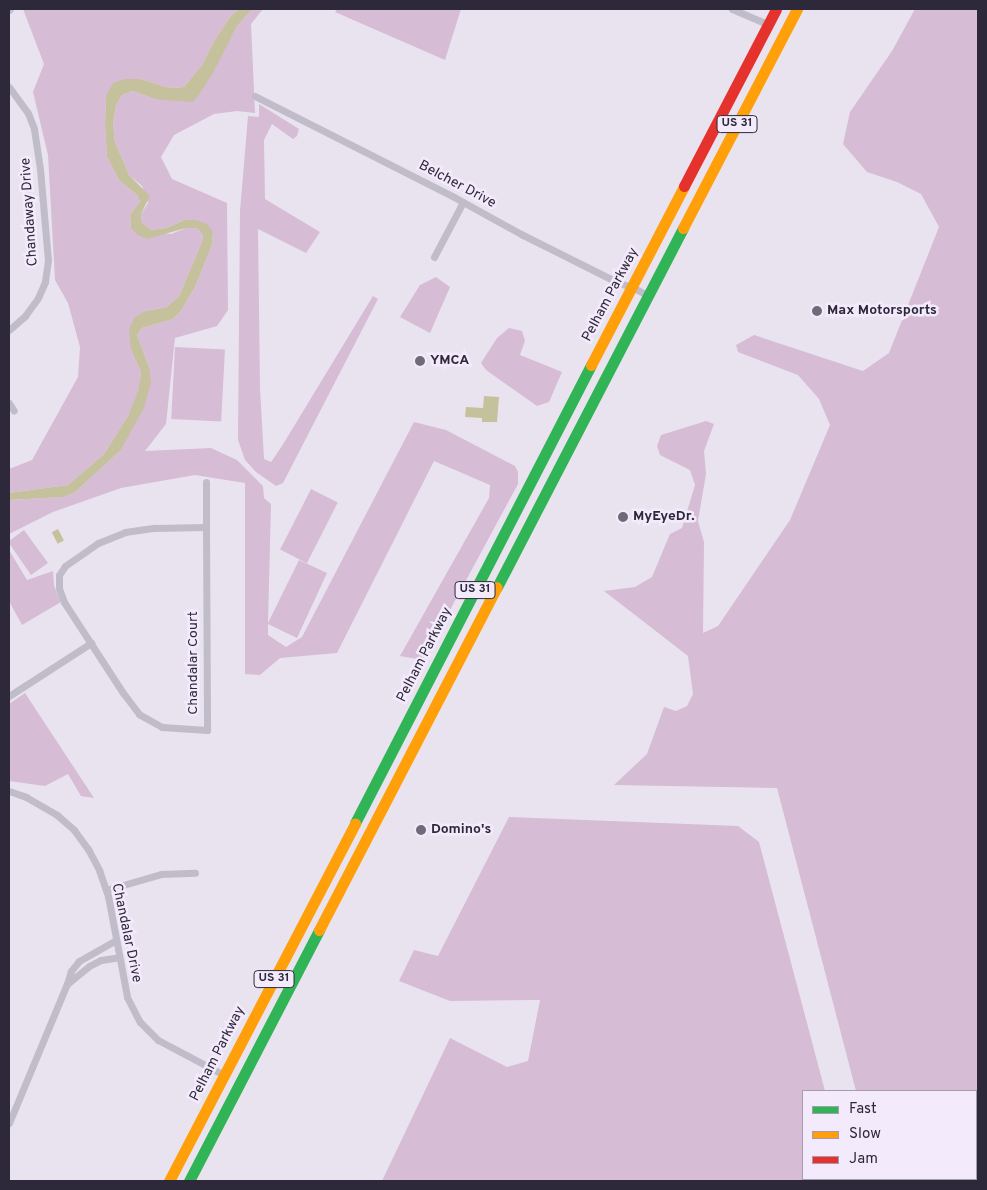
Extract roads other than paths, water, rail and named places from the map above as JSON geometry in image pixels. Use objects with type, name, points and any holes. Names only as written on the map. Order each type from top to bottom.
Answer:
[{"type":"main road","name":"Pelham Parkway","points":[[168,1181],[768,24],[773,9]]},
{"type":"main road","points":[[773,9],[794,14]]},
{"type":"main road","name":"US 31","points":[[189,1181],[794,14]]},
{"type":"main road","points":[[684,185],[701,194]]},
{"type":"main road","points":[[660,233],[676,242]]},
{"type":"main road","points":[[613,324],[629,333]]},
{"type":"main road","points":[[538,467],[558,470]]},
{"type":"main road","points":[[429,679],[446,687]]},
{"type":"main road","points":[[379,776],[395,784]]},
{"type":"main road","points":[[332,866],[348,874]]},
{"type":"main road","points":[[245,1033],[262,1041]]},
{"type":"main road","points":[[224,1075],[240,1083]]},
{"type":"street","points":[[732,9],[768,24]]},
{"type":"street","name":"Chandaway Drive","points":[[9,88],[24,107],[34,129],[40,169],[48,260],[45,282],[38,298],[25,316],[9,330]]},
{"type":"street","name":"Belcher Drive","points":[[255,96],[619,283],[649,296]]},
{"type":"street","points":[[434,257],[464,202]]},
{"type":"street","points":[[9,403],[14,411]]},
{"type":"street","name":"Chandalar Court","points":[[206,482],[207,730],[168,728],[155,725],[144,718],[123,693],[60,595],[58,581],[65,566],[98,543],[125,532],[155,528],[206,528]]},
{"type":"street","points":[[9,696],[91,643]]},
{"type":"street","name":"Chandalar Drive","points":[[9,791],[47,808],[74,830],[95,862],[106,890],[130,1006],[148,1032],[178,1051],[224,1075]]},
{"type":"street","points":[[106,890],[160,874],[195,873]]},
{"type":"street","points":[[9,1123],[67,984],[69,974],[75,965],[116,940]]},
{"type":"street","points":[[67,984],[89,966],[101,960],[119,957]]},
{"type":"place","name":"Max Motorsports","points":[[817,311]]},
{"type":"place","name":"YMCA","points":[[420,361]]},
{"type":"place","name":"MyEyeDr.","points":[[623,517]]},
{"type":"place","name":"Domino's","points":[[421,830]]}]
